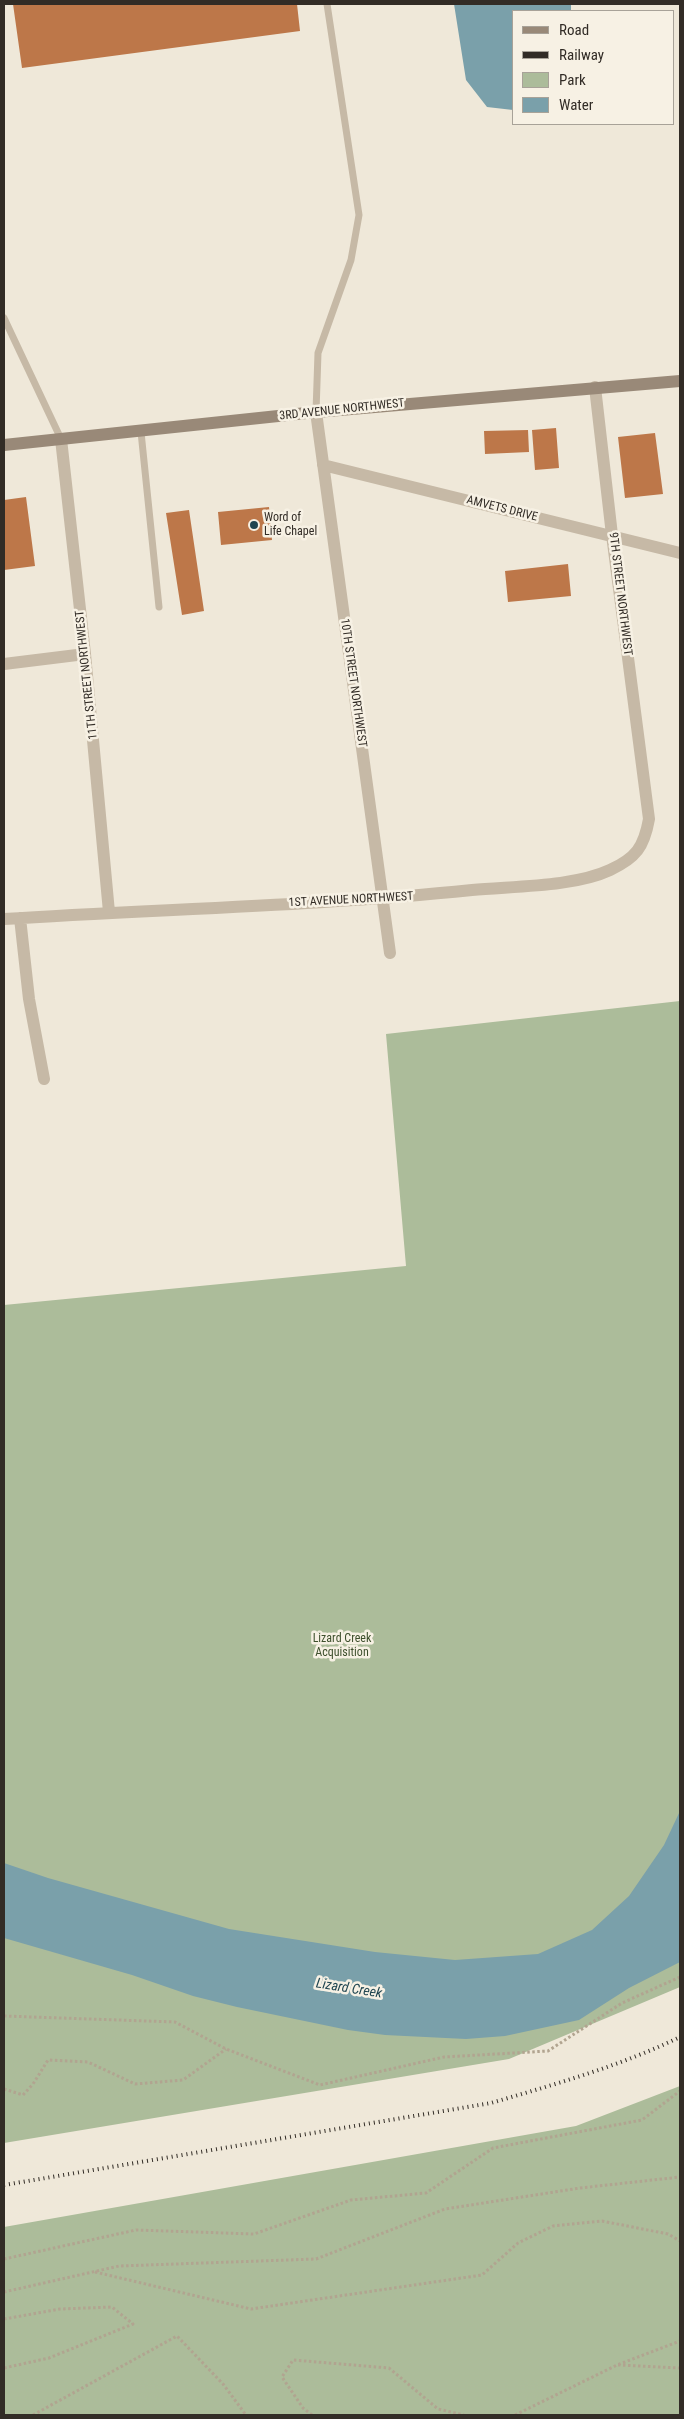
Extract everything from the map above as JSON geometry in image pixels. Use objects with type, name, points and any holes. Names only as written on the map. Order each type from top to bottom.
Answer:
[{"type":"main road","name":"3RD AVENUE NORTHWEST","points":[[4,445],[316,412],[680,380]]},
{"type":"street","name":"9TH STREET NORTHWEST","points":[[595,387],[646,802]]},
{"type":"street","name":"10TH STREET NORTHWEST","points":[[316,412],[390,953]]},
{"type":"street","name":"11TH STREET NORTHWEST","points":[[61,439],[85,654],[110,912]]},
{"type":"street","name":"AMVETS DRIVE","points":[[323,465],[680,553]]},
{"type":"street","points":[[4,664],[85,654]]},
{"type":"street","name":"1ST AVENUE NORTHWEST","points":[[4,919],[110,912],[382,900],[576,880],[609,870],[635,856],[642,844],[649,819],[646,802]]},
{"type":"street","points":[[20,918],[29,999],[44,1079]]},
{"type":"lane","points":[[316,412],[318,353],[352,260],[359,215],[327,4]]},
{"type":"lane","points":[[4,318],[61,439]]},
{"type":"lane","points":[[140,432],[159,607]]},
{"type":"path","points":[[4,2016],[175,2022],[226,2049],[320,2084],[444,2057],[548,2051],[622,2003],[680,1977]]},
{"type":"path","points":[[4,2089],[23,2095],[33,2084],[48,2060],[88,2062],[135,2084],[182,2080],[226,2049]]},
{"type":"path","points":[[4,2259],[136,2230],[254,2234],[351,2200],[426,2193],[493,2148],[642,2120],[680,2091]]},
{"type":"path","points":[[4,2292],[119,2266],[316,2259],[445,2209],[580,2188],[680,2177]]},
{"type":"path","points":[[93,2272],[250,2309],[482,2275],[518,2243],[553,2226],[602,2221],[668,2234],[680,2241]]},
{"type":"path","points":[[4,2319],[60,2309],[112,2307],[133,2324],[49,2358],[4,2368]]},
{"type":"path","points":[[33,2415],[177,2336],[223,2384],[246,2415]]},
{"type":"path","points":[[515,2415],[617,2365],[680,2341]]},
{"type":"path","points":[[312,2415],[303,2408],[282,2377],[293,2360],[389,2368],[438,2409],[464,2415]]},
{"type":"path","points":[[617,2365],[680,2368]]},
{"type":"green space","name":"Lizard Creek Acquisition","points":[[680,1001],[680,1987],[509,2059],[4,2143],[4,1305],[406,1266],[386,1034]]},
{"type":"green space","points":[[680,2086],[680,2415],[4,2415],[4,2227],[576,2126]]},
{"type":"water","points":[[454,4],[571,4],[571,10],[512,10],[512,110],[487,107],[466,80]]},
{"type":"water","name":"Lizard Creek","points":[[680,1811],[680,1962],[629,1988],[579,2020],[505,2036],[466,2039],[385,2035],[348,2030],[193,1996],[132,1975],[4,1938],[4,1863],[48,1878],[229,1929],[375,1952],[455,1960],[538,1954],[592,1930],[629,1896],[664,1845]]},
{"type":"building","points":[[13,4],[297,4],[300,31],[22,68]]},
{"type":"building","points":[[556,428],[559,468],[535,470],[532,430]]},
{"type":"building","points":[[528,430],[529,452],[485,454],[484,431]]},
{"type":"building","points":[[655,433],[663,494],[625,498],[618,437]]},
{"type":"building","points":[[26,497],[35,566],[4,570],[4,500]]},
{"type":"building","points":[[269,507],[272,540],[221,545],[218,512]]},
{"type":"building","points":[[189,510],[204,611],[182,615],[166,513]]},
{"type":"building","points":[[568,564],[571,596],[508,602],[505,571]]},
{"type":"railway","points":[[4,2185],[491,2103],[611,2066],[680,2037]]},
{"type":"place","name":"Word of Life Chapel","points":[[254,525]]}]
